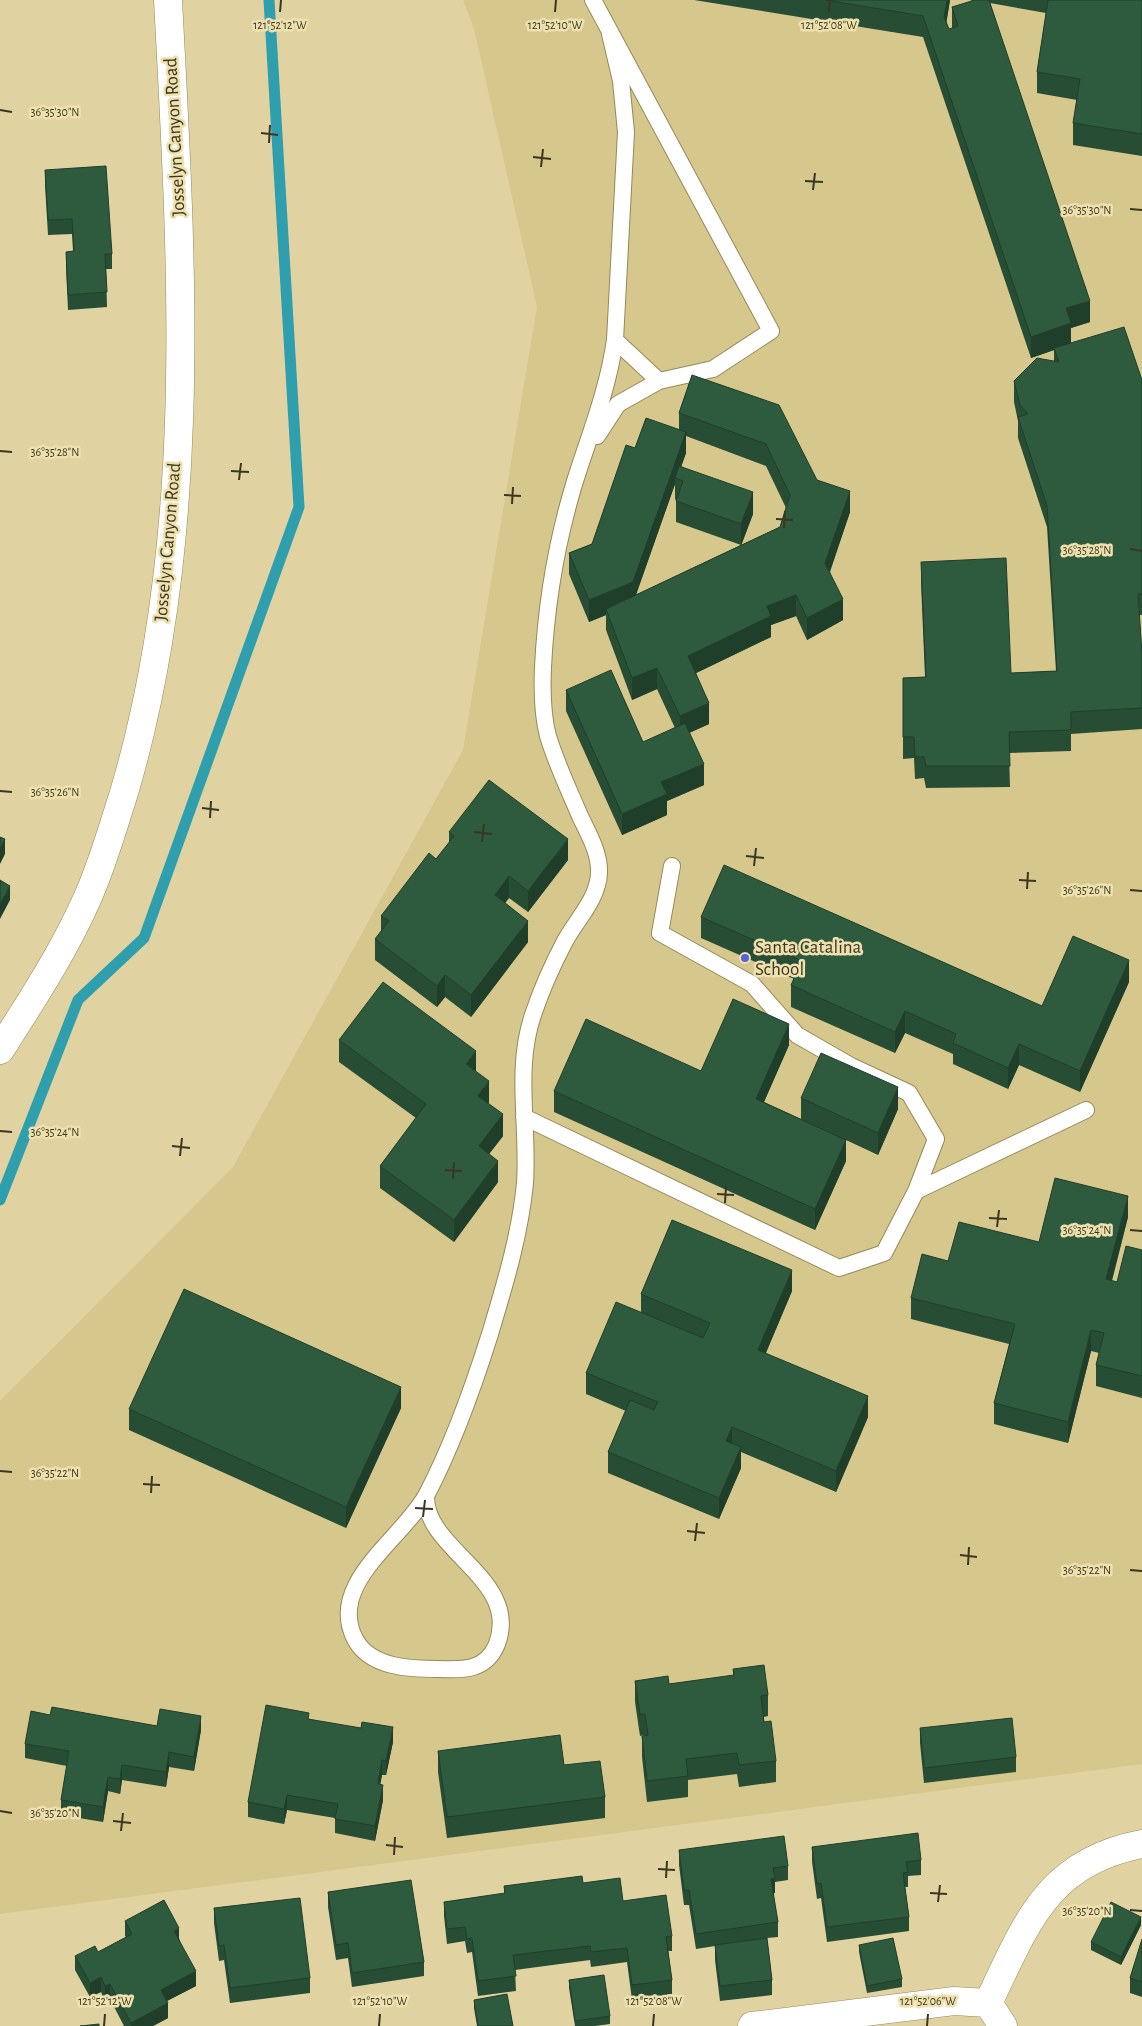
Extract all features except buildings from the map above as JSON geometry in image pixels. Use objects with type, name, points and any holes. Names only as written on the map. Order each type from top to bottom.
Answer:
[{"type":"street","name":"Josselyn Canyon Road","points":[[0,1050],[62,952],[88,896],[112,832],[131,770],[147,706],[160,633],[169,556],[177,439],[180,291],[179,194],[168,0]]},
{"type":"street","points":[[988,2003],[1025,1927],[1042,1901],[1064,1878],[1092,1860],[1126,1847],[1142,1844]]},
{"type":"street","points":[[752,2026],[954,2001],[988,2003]]},
{"type":"street","points":[[988,2003],[1003,2026]]},
{"type":"lane","points":[[584,454],[618,404],[659,381],[713,369],[771,331],[593,0]]},
{"type":"lane","points":[[426,1497],[428,1517],[484,1581],[497,1603],[498,1642],[489,1658],[477,1667],[466,1670],[403,1668],[376,1659],[357,1644],[350,1626],[348,1612],[351,1594],[360,1578],[374,1558],[393,1539],[426,1497],[470,1393],[504,1289],[515,1244],[524,1184],[523,1070],[532,1015],[566,939],[591,901],[597,886],[599,872],[593,844],[548,736],[543,711],[543,670],[553,580],[574,485],[610,372],[615,340],[626,132],[621,81],[610,34]]},
{"type":"lane","points":[[615,340],[659,381]]},
{"type":"lane","points":[[524,1117],[839,1268],[884,1253],[916,1191],[936,1139],[909,1093],[851,1066],[797,1035],[752,984],[660,933],[672,866]]},
{"type":"lane","points":[[916,1191],[1086,1110]]},
{"type":"shaded area","name":"Santa Catalina School","points":[[463,0],[1142,0],[1142,1764],[0,1914],[0,1401],[233,1167],[463,750],[537,307],[474,29]]},
{"type":"waterway","points":[[0,1200],[78,1000],[144,938],[299,507],[269,0]]},
{"type":"place","name":"Santa Catalina School","points":[[745,958]]}]
